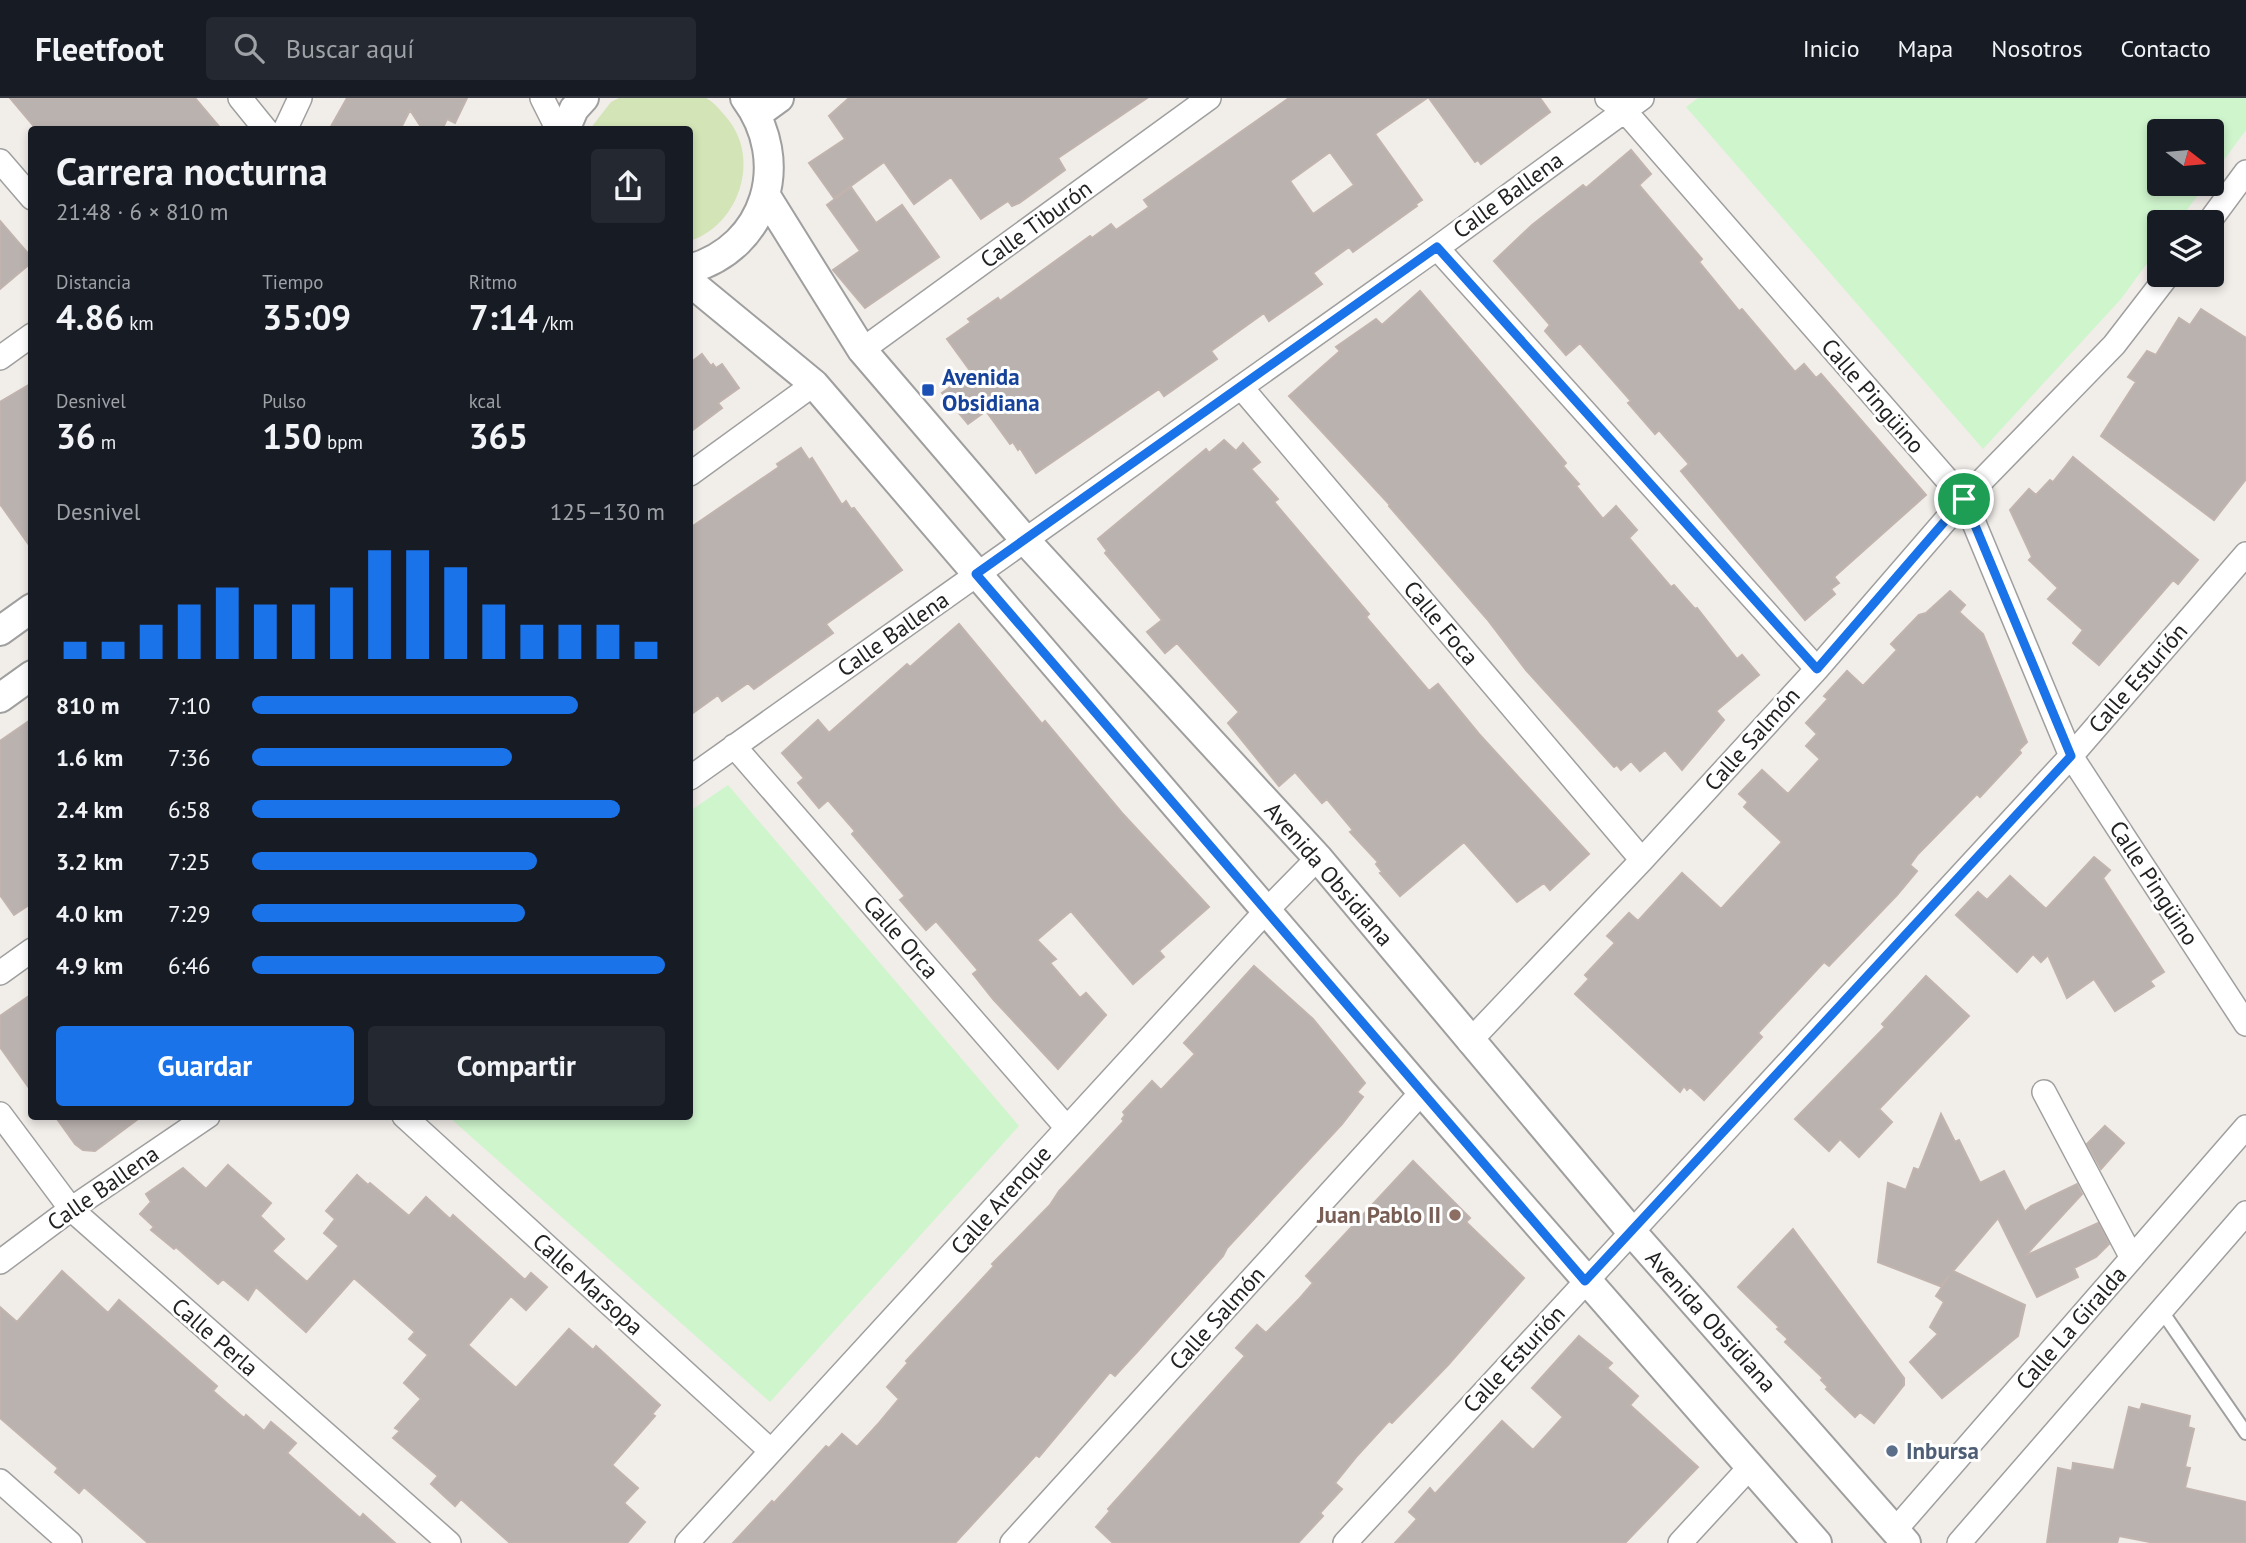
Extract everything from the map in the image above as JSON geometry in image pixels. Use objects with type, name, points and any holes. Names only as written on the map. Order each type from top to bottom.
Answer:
[{"type":"street","points":[[240,98],[263,126]]},
{"type":"street","points":[[287,126],[300,98]]},
{"type":"street","points":[[542,98],[556,126]]},
{"type":"street","points":[[567,126],[574,109],[584,98]]},
{"type":"street","name":"Calle Tiburón","points":[[862,349],[1209,98]]},
{"type":"street","name":"Calle Ballena","points":[[693,776],[1437,247],[1624,102]]},
{"type":"street","name":"Calle Pingüino","points":[[1624,102],[1964,499],[2071,756],[2246,1024]]},
{"type":"street","points":[[693,268],[707,264],[733,247],[753,224],[766,196],[770,168],[760,103]]},
{"type":"street","points":[[0,161],[28,193]]},
{"type":"street","points":[[2218,210],[2246,172]]},
{"type":"street","name":"Avenida Obsidiana","points":[[766,196],[862,349],[1025,540],[1318,858],[1469,1042],[1631,1231],[1901,1536]]},
{"type":"street","points":[[1437,247],[1817,669]]},
{"type":"street","points":[[693,284],[814,384],[1422,1093],[1817,1543]]},
{"type":"street","name":"Calle Salmón","points":[[1469,1042],[1642,860],[1817,669],[1964,499],[2114,345],[2159,287]]},
{"type":"street","points":[[0,358],[28,338]]},
{"type":"street","points":[[693,472],[814,384]]},
{"type":"street","name":"Calle Foca","points":[[1241,387],[1642,860]]},
{"type":"street","name":"Calle Esturión","points":[[1345,1543],[2071,756],[2246,554]]},
{"type":"street","points":[[0,631],[28,611]]},
{"type":"street","points":[[0,698],[28,678]]},
{"type":"street","name":"Calle Orca","points":[[734,746],[1067,1128]]},
{"type":"street","name":"Calle Arenque","points":[[687,1543],[1266,911],[1318,858]]},
{"type":"street","points":[[0,972],[28,953]]},
{"type":"street","points":[[2044,1092],[2132,1258]]},
{"type":"street","name":"Calle Salmón","points":[[1012,1543],[1422,1093]]},
{"type":"street","name":"Calle Perla","points":[[0,1114],[71,1209],[449,1543]]},
{"type":"street","name":"Calle Ballena","points":[[0,1262],[71,1209],[202,1120]]},
{"type":"street","name":"Calle Marsopa","points":[[408,1120],[771,1451]]},
{"type":"street","name":"Calle La Giralda","points":[[1901,1536],[2132,1258],[2246,1127]]},
{"type":"street","points":[[1959,1543],[2246,1213]]},
{"type":"street","points":[[1680,1543],[1750,1466]]},
{"type":"street","points":[[0,1481],[70,1543]]},
{"type":"lane","points":[[2161,1310],[2246,1433]]},
{"type":"green space","points":[[619,98],[706,98],[726,117],[737,133],[743,170],[740,188],[732,206],[721,221],[707,233],[693,240],[693,126],[592,126],[611,102]]},
{"type":"green space","points":[[1698,98],[2246,98],[2246,130],[2224,160],[2224,119],[2147,119],[2147,196],[2197,196],[2187,210],[2147,210],[2147,263],[2121,299],[1983,449],[1686,107]]},
{"type":"green space","points":[[728,785],[1019,1126],[770,1402],[452,1120],[693,1120],[693,809]]},
{"type":"building","points":[[10,98],[195,98],[219,126],[34,126]]},
{"type":"building","points":[[347,98],[467,98],[455,123],[447,119],[444,126],[420,126],[410,110],[402,126],[331,126]]},
{"type":"building","points":[[849,98],[1147,98],[1058,158],[1065,170],[1019,203],[1012,206],[1008,201],[981,219],[951,177],[914,204],[884,162],[834,198],[809,163],[845,139],[829,116]]},
{"type":"building","points":[[1289,98],[1427,98],[1375,134],[1422,200],[1417,206],[1353,252],[1349,247],[1313,273],[1322,284],[1269,321],[1264,313],[1211,351],[1217,359],[1164,396],[1159,389],[1036,473],[1020,448],[1018,450],[1013,442],[1010,444],[986,411],[968,424],[942,393],[971,372],[947,339],[971,322],[968,319],[998,298],[1000,301],[1090,236],[1092,238],[1111,224],[1116,230],[1149,207],[1144,200]],"holes":[[[1330,152],[1354,185],[1313,214],[1290,181]]]},
{"type":"building","points":[[1429,98],[1540,98],[1550,112],[1481,164],[1478,160],[1475,162]]},
{"type":"building","points":[[1631,150],[1651,174],[1639,185],[1702,259],[1699,262],[1739,311],[1742,309],[1795,372],[1804,364],[1816,378],[1821,374],[1926,495],[1834,577],[1839,583],[1831,589],[1835,594],[1805,620],[1681,471],[1689,464],[1659,430],[1655,434],[1628,403],[1631,401],[1580,343],[1566,355],[1545,331],[1550,325],[1494,261],[1532,225],[1583,185],[1586,188]]},
{"type":"building","points":[[851,187],[876,223],[902,205],[939,257],[865,308],[833,270],[860,251],[827,205]]},
{"type":"building","points":[[0,221],[28,253],[28,265],[0,289]]},
{"type":"building","points":[[1420,291],[1566,463],[1563,466],[1579,484],[1576,486],[1603,519],[1616,506],[1637,530],[1629,538],[1671,587],[1674,585],[1695,609],[1697,608],[1737,659],[1742,655],[1759,675],[1716,711],[1724,720],[1682,770],[1665,750],[1640,771],[1631,761],[1621,770],[1617,765],[1614,767],[1526,670],[1487,619],[1390,505],[1289,396],[1340,351],[1336,347],[1376,319],[1382,325]]},
{"type":"building","points":[[2201,309],[2246,338],[2246,479],[2214,520],[2101,436],[2136,382],[2128,377],[2147,351],[2156,355],[2179,318],[2190,325]]},
{"type":"building","points":[[702,354],[711,366],[713,364],[716,368],[722,364],[739,388],[718,403],[722,408],[693,430],[693,361]]},
{"type":"building","points":[[28,385],[28,543],[0,504],[0,402]]},
{"type":"building","points":[[1224,440],[1236,451],[1243,443],[1260,462],[1251,469],[1278,499],[1274,502],[1369,614],[1366,617],[1429,691],[1438,684],[1479,734],[1589,854],[1550,890],[1544,883],[1517,902],[1464,842],[1400,896],[1380,873],[1382,872],[1376,864],[1378,862],[1350,832],[1353,830],[1327,799],[1322,803],[1295,772],[1279,786],[1228,723],[1239,712],[1177,643],[1165,653],[1147,632],[1162,620],[1105,553],[1107,551],[1098,539],[1206,449],[1209,453]]},
{"type":"building","points":[[801,448],[809,460],[812,458],[842,505],[846,501],[851,509],[854,508],[902,570],[826,624],[833,633],[754,689],[748,683],[722,701],[718,695],[693,713],[693,526],[779,467],[777,464]]},
{"type":"building","points":[[2073,457],[2198,560],[2178,584],[2173,580],[2099,665],[2073,643],[2083,630],[2048,599],[2058,588],[2029,560],[2032,557],[2010,510],[2029,489],[2036,495],[2050,480],[2053,482]]},
{"type":"building","points":[[1950,591],[1965,605],[1959,612],[1983,634],[2027,742],[2019,750],[2021,753],[1980,797],[1977,794],[1918,854],[1910,865],[1917,871],[1897,895],[1829,966],[1824,962],[1758,1033],[1762,1037],[1704,1100],[1690,1087],[1687,1090],[1684,1086],[1680,1092],[1575,994],[1589,979],[1585,975],[1615,943],[1607,936],[1629,913],[1638,921],[1682,873],[1721,909],[1782,842],[1744,807],[1748,802],[1739,794],[1762,770],[1788,794],[1820,759],[1806,746],[1817,734],[1806,723],[1828,699],[1824,696],[1847,671],[1863,686],[1897,650],[1891,644],[1919,615],[1926,613]]},
{"type":"building","points":[[959,624],[1042,724],[1045,721],[1122,813],[1209,907],[1159,951],[1164,957],[1133,984],[1071,911],[1037,940],[1056,959],[1050,963],[1080,998],[1086,993],[1106,1015],[1058,1069],[993,999],[973,974],[978,970],[936,921],[926,930],[900,900],[905,896],[852,834],[855,831],[828,800],[819,808],[798,783],[804,778],[782,753],[818,720],[829,733],[907,664],[910,667]]},
{"type":"building","points":[[28,722],[28,906],[14,915],[0,895],[0,741]]},
{"type":"building","points":[[2094,857],[2110,870],[2103,878],[2164,972],[2150,981],[2154,986],[2115,1011],[2094,979],[2067,998],[2048,955],[2041,962],[2033,954],[2017,972],[1956,915],[1978,892],[1987,900],[2010,876],[2046,909]]},
{"type":"building","points":[[1254,966],[1313,1019],[1365,1083],[1357,1092],[1363,1097],[1342,1124],[1227,1248],[1223,1256],[1137,1352],[1115,1376],[1110,1372],[1039,1457],[1036,1455],[955,1543],[733,1543],[826,1446],[829,1448],[842,1434],[857,1447],[879,1423],[899,1399],[887,1387],[908,1363],[906,1361],[1124,1121],[1123,1112],[1152,1081],[1161,1090],[1195,1054],[1184,1043]]},
{"type":"building","points":[[1926,976],[1969,1016],[1879,1109],[1892,1122],[1859,1157],[1840,1139],[1829,1151],[1795,1119],[1885,1027],[1882,1024]]},
{"type":"building","points":[[28,997],[28,1086],[0,1047],[0,1016]]},
{"type":"building","points":[[1941,1114],[1955,1142],[1959,1140],[1980,1183],[2004,1171],[2025,1212],[2031,1206],[2077,1184],[2082,1194],[2025,1256],[2098,1223],[2109,1244],[2096,1257],[2074,1268],[2078,1277],[2037,1297],[1998,1218],[1953,1271],[2025,1305],[2018,1336],[1942,1398],[1910,1362],[1938,1334],[1930,1327],[1944,1302],[1936,1296],[1949,1276],[1940,1286],[1878,1262],[1888,1183],[1906,1190],[1914,1168],[1919,1170]]},
{"type":"building","points":[[58,1120],[137,1120],[95,1151],[83,1150],[75,1144]]},
{"type":"building","points":[[2105,1126],[2124,1143],[2101,1169],[2087,1144]]},
{"type":"building","points":[[1413,1161],[1470,1218],[1466,1222],[1524,1278],[1448,1365],[1392,1423],[1389,1421],[1356,1457],[1335,1483],[1342,1489],[1320,1513],[1323,1516],[1298,1543],[1113,1543],[1096,1527],[1110,1511],[1108,1509],[1245,1356],[1236,1348],[1257,1325],[1266,1333],[1300,1298],[1313,1283],[1306,1276]]},
{"type":"building","points":[[228,1165],[271,1203],[260,1216],[284,1239],[272,1251],[307,1282],[339,1246],[324,1233],[335,1219],[326,1211],[357,1175],[409,1216],[426,1197],[450,1219],[453,1215],[525,1280],[531,1273],[547,1287],[526,1310],[511,1296],[468,1345],[516,1388],[569,1329],[593,1350],[596,1346],[660,1405],[652,1414],[655,1416],[612,1465],[638,1488],[624,1503],[645,1522],[627,1543],[510,1543],[461,1499],[455,1506],[431,1484],[438,1476],[393,1438],[400,1431],[395,1428],[421,1399],[404,1383],[428,1355],[409,1339],[415,1332],[354,1278],[306,1332],[256,1287],[248,1300],[223,1279],[218,1284],[176,1247],[174,1249],[151,1230],[154,1227],[140,1214],[151,1202],[146,1194],[183,1168],[206,1189]]},
{"type":"building","points":[[1793,1229],[1904,1378],[1904,1385],[1874,1423],[1860,1412],[1855,1417],[1826,1389],[1828,1387],[1821,1380],[1823,1378],[1785,1342],[1788,1339],[1777,1329],[1779,1327],[1738,1287]]},
{"type":"building","points":[[62,1271],[108,1313],[119,1300],[217,1386],[213,1391],[244,1418],[246,1415],[264,1431],[271,1422],[296,1443],[287,1453],[360,1518],[363,1514],[395,1543],[148,1543],[84,1487],[79,1493],[55,1472],[58,1468],[0,1418],[0,1307],[17,1322]]},
{"type":"building","points":[[1579,1336],[1612,1363],[1607,1368],[1638,1396],[1630,1405],[1698,1467],[1625,1543],[1395,1543],[1417,1519],[1409,1512],[1430,1488],[1435,1494],[1502,1421],[1533,1450],[1563,1417],[1532,1388]]},
{"type":"building","points":[[2142,1404],[2190,1416],[2188,1427],[2194,1429],[2185,1467],[2190,1468],[2185,1488],[2246,1502],[2246,1543],[2155,1543],[2119,1536],[2117,1543],[2047,1543],[2058,1468],[2072,1471],[2073,1463],[2114,1470],[2129,1407],[2140,1410]]},
{"type":"place","name":"Avenida Obsidiana","points":[[928,390]]},
{"type":"place","name":"Juan Pablo II","points":[[1455,1215]]},
{"type":"place","name":"Inbursa","points":[[1892,1451]]},
{"type":"route","points":[[1437,247],[1817,669],[1964,499],[2071,756],[1585,1281],[976,574],[1437,247]]}]
